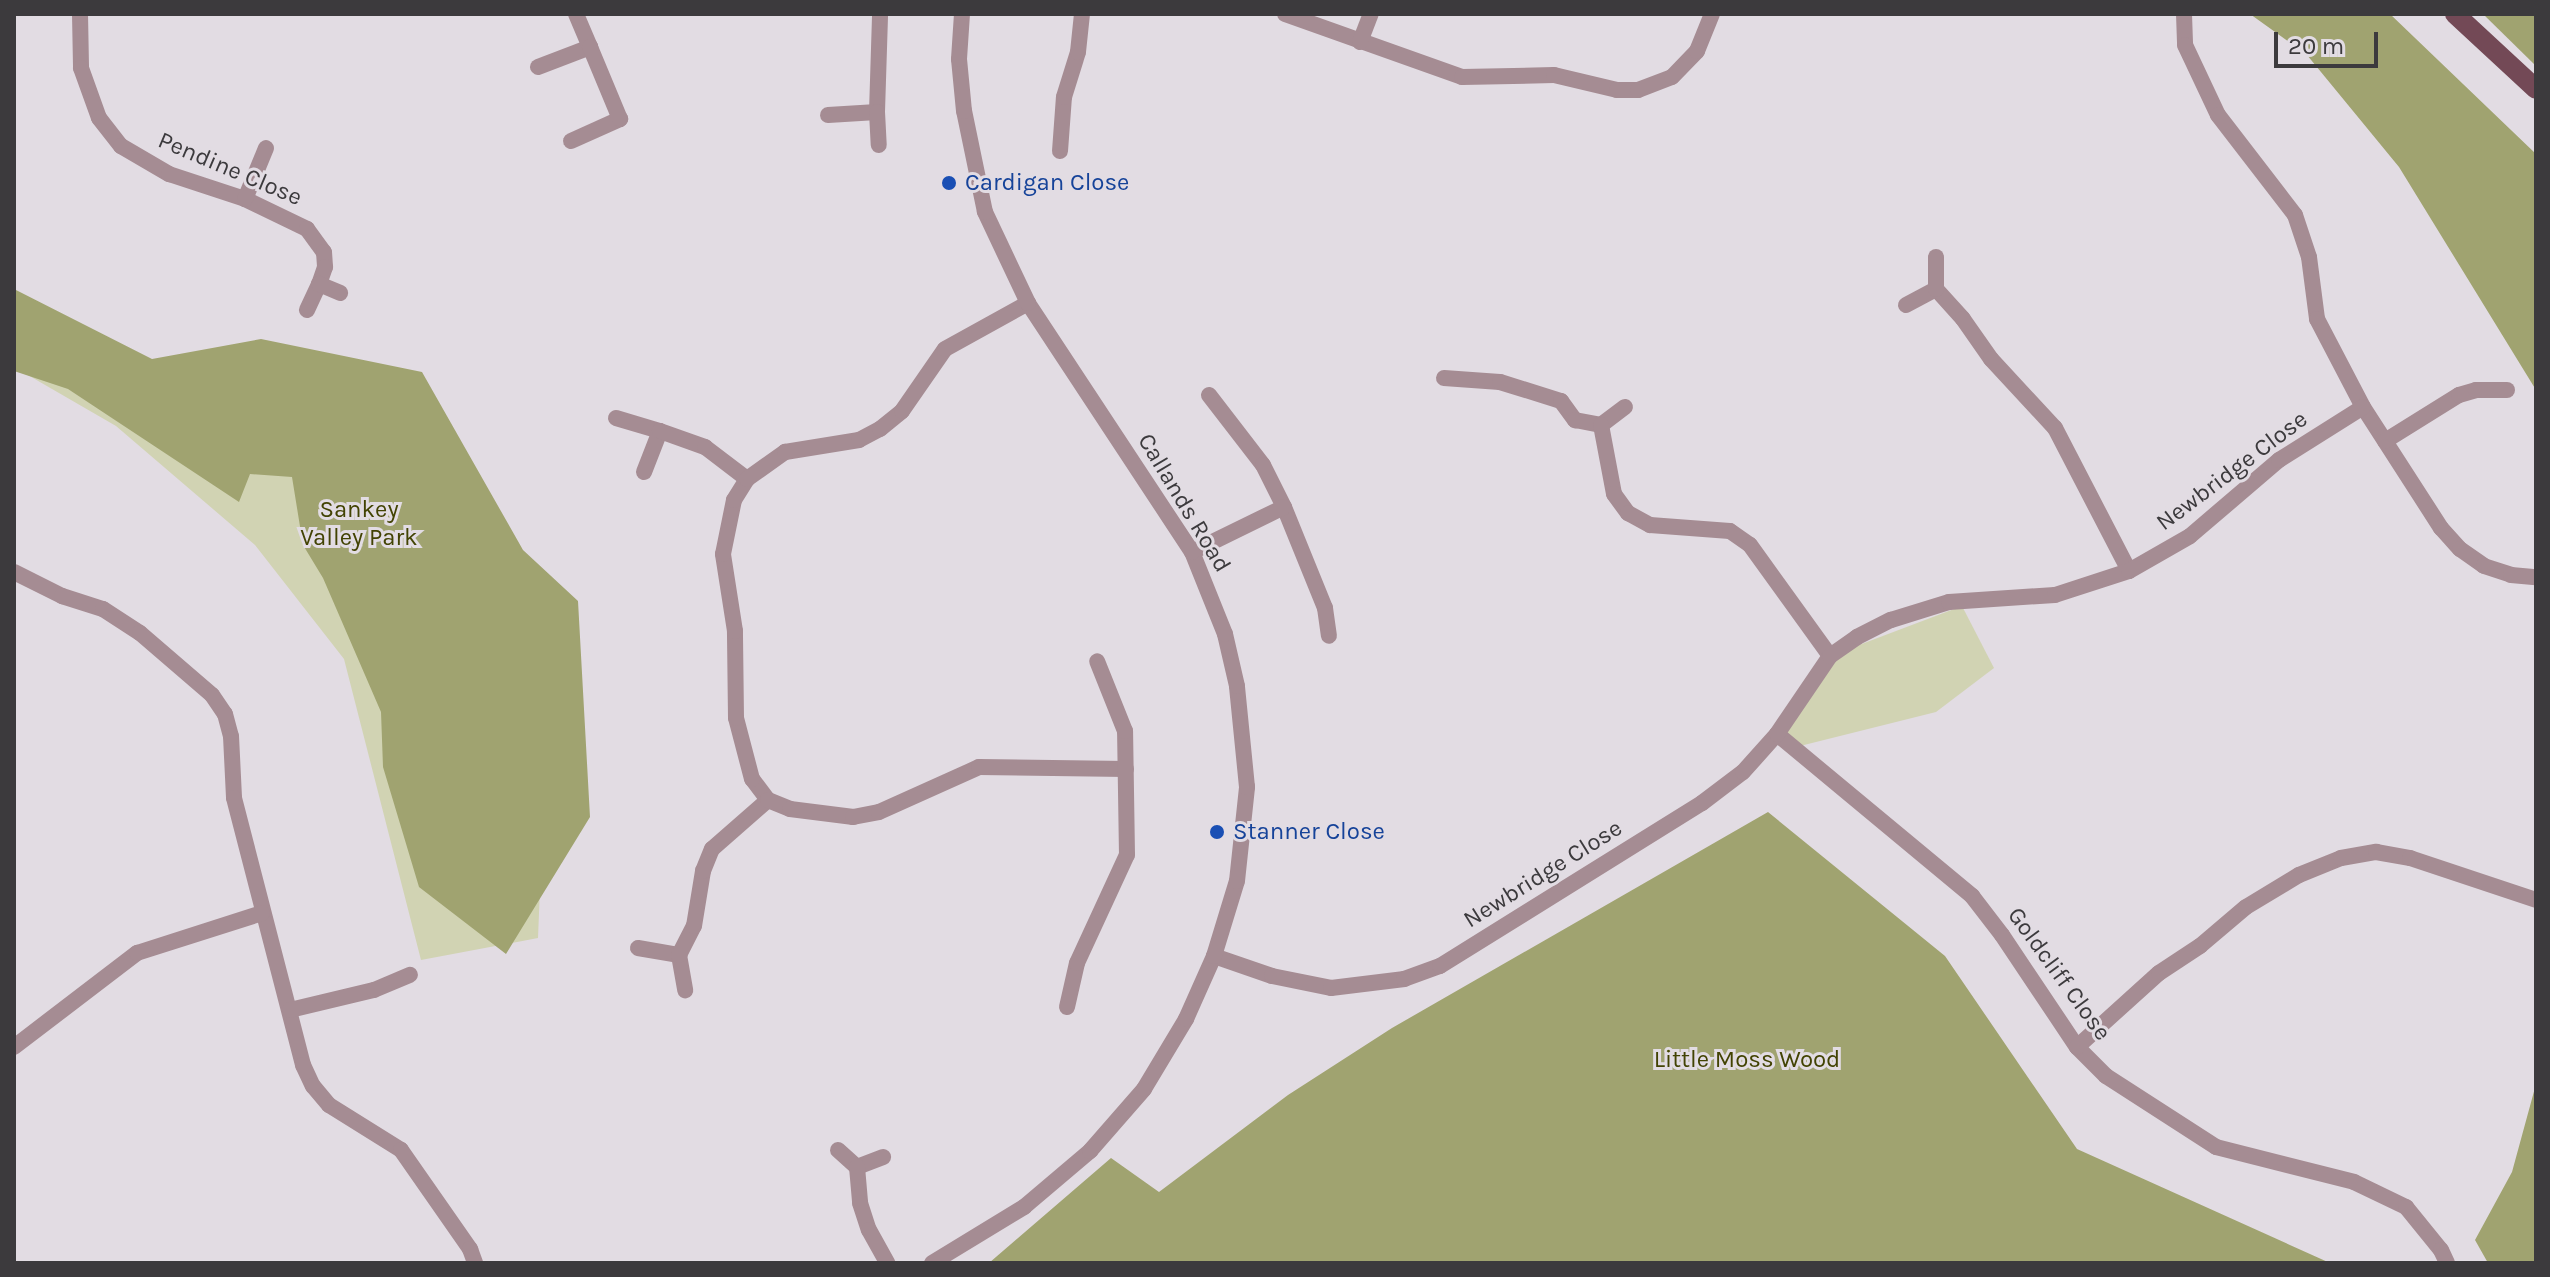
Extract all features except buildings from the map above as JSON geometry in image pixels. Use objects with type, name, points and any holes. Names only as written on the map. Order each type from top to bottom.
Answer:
[{"type":"main road","points":[[2455,14],[2536,89]]},
{"type":"street","name":"Pendine Close","points":[[80,14],[81,68],[99,118],[121,146],[169,174],[289,217],[318,239],[325,267],[307,310]]},
{"type":"street","points":[[571,141],[620,119],[576,14]]},
{"type":"street","points":[[879,145],[880,14]]},
{"type":"street","name":"Callands Road","points":[[932,1263],[1024,1207],[1090,1151],[1136,1099],[1159,1065],[1186,1019],[1214,956],[1237,881],[1247,787],[1234,673],[1220,620],[1192,552],[1028,303],[985,212],[972,161],[959,59],[962,14]]},
{"type":"street","points":[[1060,151],[1064,97],[1082,36],[1082,14]]},
{"type":"street","points":[[1285,14],[1462,77],[1554,75],[1595,87],[1638,90],[1664,81],[1685,65],[1704,37],[1712,14]]},
{"type":"street","points":[[1360,42],[1371,14]]},
{"type":"street","points":[[2184,14],[2185,45],[2218,115],[2295,215],[2309,257],[2317,319],[2363,407],[2441,528],[2460,549],[2484,566],[2536,577]]},
{"type":"street","points":[[538,67],[590,47]]},
{"type":"street","points":[[828,115],[877,112]]},
{"type":"street","points":[[245,199],[266,148]]},
{"type":"street","points":[[1936,257],[1936,289],[1963,319],[1991,359],[2055,428],[2129,571]]},
{"type":"street","points":[[319,284],[340,293]]},
{"type":"street","points":[[1906,305],[1936,289]]},
{"type":"street","points":[[1028,303],[945,349],[902,411],[880,429],[859,440],[785,452],[747,479],[734,500],[723,554],[735,631],[738,729],[752,779],[768,800],[790,809],[853,817],[879,812],[979,767],[1005,764],[1126,769]]},
{"type":"street","points":[[1444,378],[1500,382],[1561,401],[1575,420],[1601,425],[1625,407]]},
{"type":"street","points":[[2385,441],[2459,395],[2476,390],[2507,390]]},
{"type":"street","points":[[1209,395],[1263,465],[1284,507],[1325,608],[1329,636]]},
{"type":"street","name":"Newbridge Close","points":[[1214,956],[1272,976],[1331,988],[1404,979],[1440,966],[1702,803],[1743,772],[1777,734],[1830,656],[1891,620],[1921,609],[1949,602],[2055,595],[2129,571],[2190,536],[2279,460],[2363,407]]},
{"type":"street","points":[[616,418],[705,447],[747,479]]},
{"type":"street","points":[[1601,425],[1614,494],[1628,513],[1650,525],[1730,531],[1750,545],[1830,656]]},
{"type":"street","points":[[644,472],[660,431]]},
{"type":"street","points":[[1192,552],[1284,507]]},
{"type":"street","points":[[14,572],[62,596],[103,609],[140,633],[212,695],[225,714],[231,736],[234,798],[303,1065],[313,1086],[329,1105],[353,1123],[385,1138],[401,1150],[470,1249],[475,1263]]},
{"type":"street","points":[[1067,1007],[1077,963],[1127,855],[1125,731],[1111,688],[1097,661]]},
{"type":"street","name":"Goldcliff Close","points":[[1777,734],[1972,896],[2077,1047],[2106,1076],[2216,1147],[2354,1182],[2406,1207],[2441,1250],[2447,1263]]},
{"type":"street","points":[[685,990],[679,955],[694,926],[703,871],[712,849],[768,800]]},
{"type":"street","points":[[2077,1047],[2159,973],[2200,946],[2246,907],[2299,875],[2341,858],[2376,852],[2410,858],[2536,900]]},
{"type":"street","points":[[14,1047],[137,953],[262,913]]},
{"type":"street","points":[[638,948],[679,955]]},
{"type":"street","points":[[290,1010],[374,990],[410,975]]},
{"type":"street","points":[[838,1150],[857,1167],[860,1203],[869,1230],[887,1263]]},
{"type":"street","points":[[857,1167],[883,1157]]},
{"type":"green space","points":[[2250,14],[2390,14],[2536,154],[2536,390],[2399,167],[2307,55]]},
{"type":"green space","points":[[2483,14],[2536,14],[2536,66]]},
{"type":"green space","name":"Sankey Valley Park","points":[[14,289],[152,359],[261,339],[422,372],[523,550],[578,601],[590,817],[506,954],[419,887],[383,767],[381,712],[323,578],[303,545],[292,477],[250,474],[239,502],[68,389],[14,371]]},
{"type":"green space","name":"Sankey Valley Park","points":[[14,309],[213,404],[549,664],[538,938],[421,960],[344,659],[255,545],[116,426],[14,367]]},
{"type":"green space","points":[[1962,606],[1994,668],[1936,712],[1792,748],[1777,734],[1830,656]]},
{"type":"green space","name":"Little Moss Wood","points":[[1768,812],[1945,956],[2077,1149],[2330,1263],[989,1263],[1111,1158],[1159,1192],[1288,1095],[1392,1028]]},
{"type":"green space","points":[[2536,1084],[2536,1263],[2488,1263],[2475,1240],[2512,1172]]},
{"type":"place","name":"Cardigan Close","points":[[949,183]]},
{"type":"place","name":"Stanner Close","points":[[1217,832]]}]
